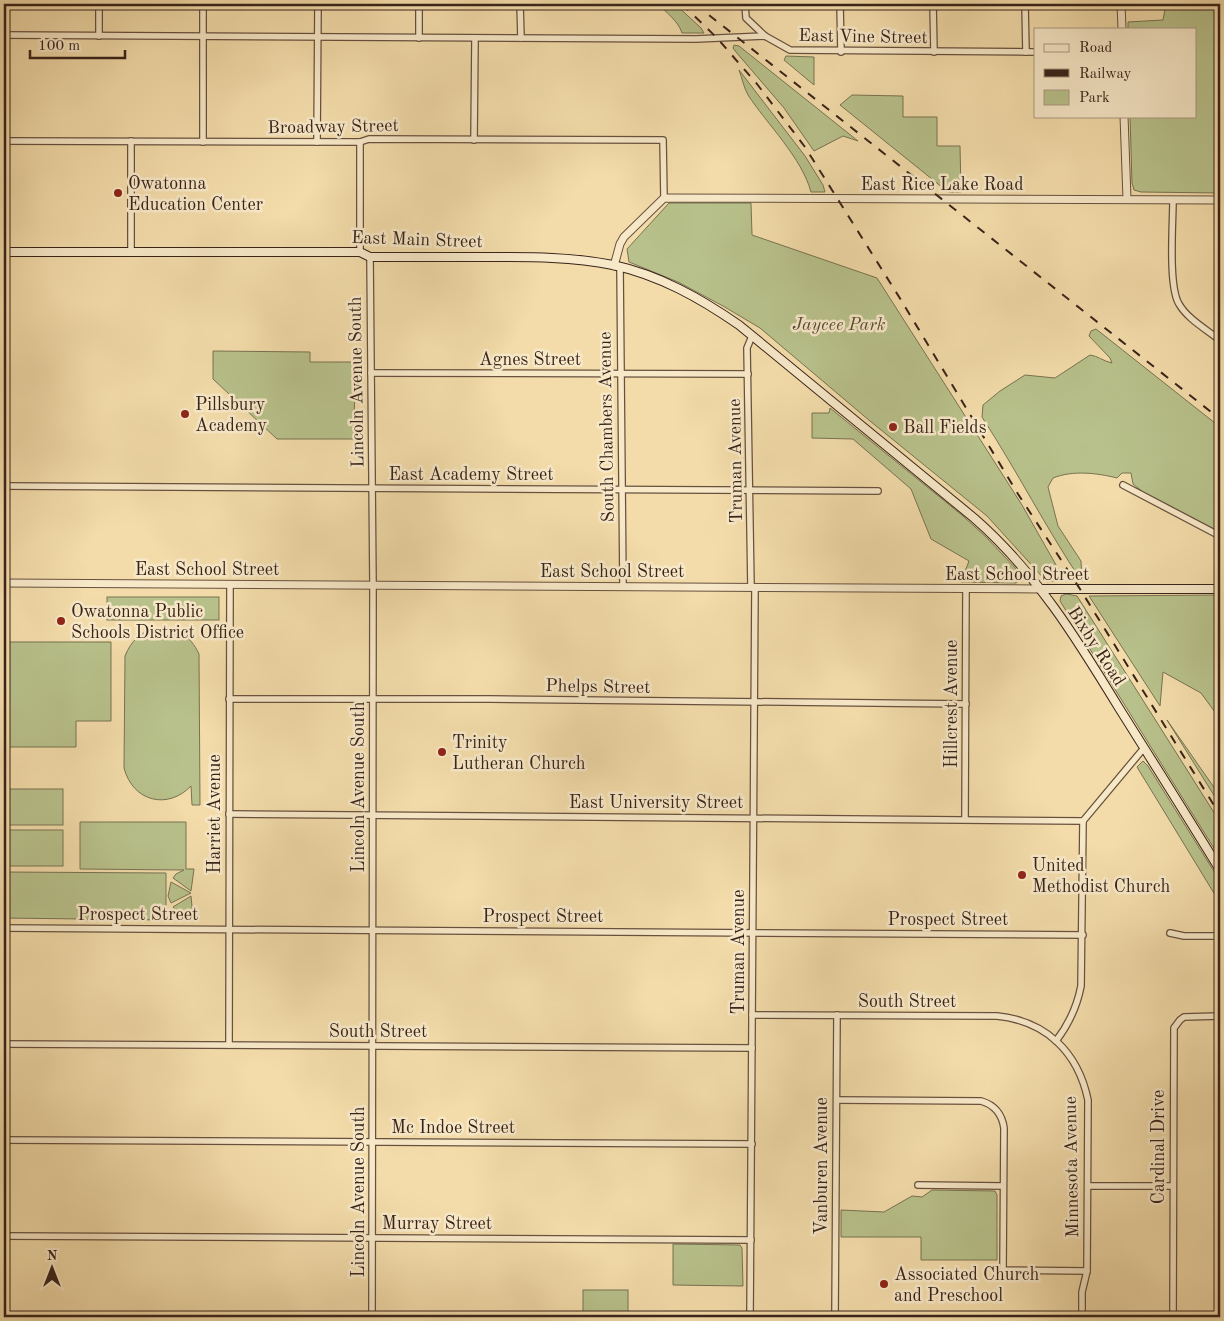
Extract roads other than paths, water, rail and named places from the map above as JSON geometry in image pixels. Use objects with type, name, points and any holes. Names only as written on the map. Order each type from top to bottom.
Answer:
[{"type":"main road","name":"East Main Street","points":[[4,252],[360,252],[370,257],[570,259],[617,267],[652,277],[692,295],[717,310],[821,392]]},
{"type":"main road","name":"Bixby Road","points":[[821,392],[984,526],[1019,563],[1074,634],[1220,870]]},
{"type":"main road","name":"East School Street","points":[[1040,589],[1220,589]]},
{"type":"street","points":[[99,4],[99,36]]},
{"type":"street","points":[[203,142],[204,4]]},
{"type":"street","points":[[317,142],[318,4]]},
{"type":"street","points":[[419,4],[419,38]]},
{"type":"street","points":[[520,4],[521,38]]},
{"type":"street","points":[[731,4],[746,5]]},
{"type":"street","points":[[840,4],[841,52]]},
{"type":"street","points":[[933,4],[934,52]]},
{"type":"street","points":[[1025,4],[1026,52]]},
{"type":"street","points":[[1121,4],[1122,28]]},
{"type":"street","name":"East Vine Street","points":[[746,5],[746,18],[765,36],[790,50],[841,52],[1034,52]]},
{"type":"street","points":[[4,35],[696,39],[765,36]]},
{"type":"street","points":[[474,140],[475,38]]},
{"type":"street","points":[[1124,118],[1127,199]]},
{"type":"street","name":"Broadway Street","points":[[4,141],[360,142],[369,139],[663,140],[664,198]]},
{"type":"street","points":[[131,141],[131,252]]},
{"type":"street","points":[[360,142],[360,252]]},
{"type":"street","name":"East Rice Lake Road","points":[[664,198],[1220,200]]},
{"type":"street","name":"South Chambers Avenue","points":[[623,586],[621,374],[617,267],[620,244],[624,237],[664,198]]},
{"type":"street","points":[[1173,200],[1173,282],[1176,298],[1184,311],[1219,337]]},
{"type":"street","name":"Lincoln Avenue South","points":[[370,257],[373,585],[372,1317]]},
{"type":"street","name":"Truman Avenue","points":[[750,1317],[754,702],[747,348],[752,336]]},
{"type":"street","name":"Agnes Street","points":[[371,373],[748,374]]},
{"type":"street","points":[[1123,485],[1220,536]]},
{"type":"street","name":"East Academy Street","points":[[4,486],[878,491]]},
{"type":"street","name":"East School Street","points":[[4,583],[1040,589]]},
{"type":"street","name":"Harriet Avenue","points":[[229,1045],[230,584]]},
{"type":"street","name":"Hillcrest Avenue","points":[[965,819],[966,588]]},
{"type":"street","name":"Phelps Street","points":[[230,699],[490,699],[966,704]]},
{"type":"street","points":[[1056,1041],[1069,1023],[1078,1000],[1082,972],[1083,821],[1144,748]]},
{"type":"street","name":"East University Street","points":[[229,814],[1083,821]]},
{"type":"street","name":"Prospect Street","points":[[4,928],[1083,935]]},
{"type":"street","points":[[1170,933],[1184,936],[1220,936]]},
{"type":"street","name":"South Street","points":[[752,1015],[1007,1017],[1032,1025],[1056,1041]]},
{"type":"street","name":"Vanburen Avenue","points":[[835,1317],[837,1015]]},
{"type":"street","name":"Cardinal Drive","points":[[1172,1317],[1174,1028],[1184,1017],[1220,1016]]},
{"type":"street","name":"Minnesota Avenue","points":[[1056,1041],[1075,1063],[1085,1087],[1088,1113],[1087,1271],[1082,1292],[1082,1317]]},
{"type":"street","name":"South Street","points":[[4,1044],[752,1048]]},
{"type":"street","points":[[836,1100],[981,1101],[987,1103],[998,1111],[1003,1122],[1003,1270],[1087,1271]]},
{"type":"street","name":"Mc Indoe Street","points":[[4,1140],[752,1144]]},
{"type":"street","points":[[918,1185],[1004,1186]]},
{"type":"street","points":[[1088,1186],[1173,1186]]},
{"type":"street","name":"Murray Street","points":[[4,1236],[751,1240]]},
{"type":"railway","points":[[682,4],[717,38],[757,84],[805,147],[901,300],[1018,494],[1080,589],[1220,815]]},
{"type":"railway","points":[[695,4],[1220,419]]},
{"type":"place","name":"Owatonna Education Center","points":[[118,193]]},
{"type":"place","name":"Pillsbury Academy","points":[[185,414]]},
{"type":"place","name":"Ball Fields","points":[[893,427]]},
{"type":"place","name":"Owatonna Public Schools District Office","points":[[61,621]]},
{"type":"place","name":"Trinity Lutheran Church","points":[[442,752]]},
{"type":"place","name":"United Methodist Church","points":[[1022,875]]},
{"type":"place","name":"Associated Church and Preschool","points":[[884,1284]]},
{"type":"park label","name":"Jaycee Park","points":[[839,324]]}]
